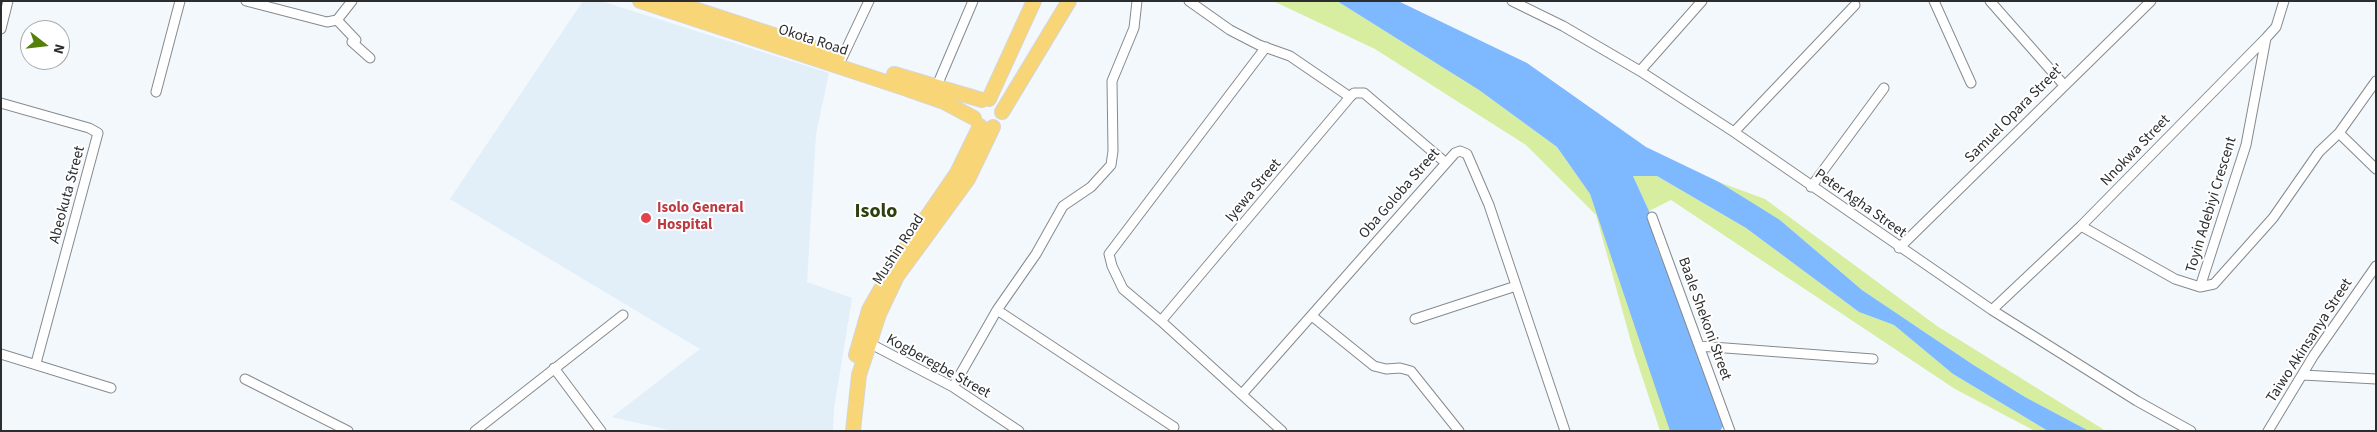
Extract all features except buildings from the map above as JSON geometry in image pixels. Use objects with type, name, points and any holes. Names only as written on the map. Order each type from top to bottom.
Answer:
[{"type":"main road","name":"Okota Road","points":[[640,1],[944,102],[982,124]]},
{"type":"main road","points":[[670,1],[801,42],[842,58],[936,88],[996,102],[1002,112]]},
{"type":"main road","points":[[1034,1],[985,100],[974,110],[982,124],[1000,121],[1002,112],[1069,1]]},
{"type":"main road","name":"Mushin Road","points":[[852,431],[860,375],[879,314],[897,276],[968,179],[982,124]]},
{"type":"main road","name":"Mushin Road","points":[[843,431],[852,373],[869,310],[910,240],[957,174],[982,124]]},
{"type":"street","points":[[1,29],[8,1]]},
{"type":"street","points":[[156,92],[180,1]]},
{"type":"street","points":[[246,1],[327,22],[337,20],[352,1]]},
{"type":"street","points":[[842,58],[869,1]]},
{"type":"street","points":[[936,88],[973,1]]},
{"type":"street","points":[[953,387],[997,310],[1036,254],[1063,206],[1091,187],[1111,165],[1113,151],[1112,81],[1134,28],[1137,1]]},
{"type":"street","points":[[1189,1],[1224,25],[1266,48],[1290,56],[1350,97],[1354,93],[1364,93],[1446,163]]},
{"type":"street","name":"Peter Agha Street","points":[[1512,1],[1563,26],[1640,71],[1734,132],[1899,248],[1992,310],[2137,402],[2191,431]]},
{"type":"street","points":[[1640,71],[1702,1]]},
{"type":"street","points":[[1934,1],[1971,84]]},
{"type":"street","points":[[1990,1],[2064,85]]},
{"type":"street","name":"Samuel Opara Street'","points":[[1899,248],[2151,1]]},
{"type":"street","name":"Nnokwa Street","points":[[1992,310],[2081,226],[2266,38],[2276,27],[2284,1]]},
{"type":"street","points":[[1734,132],[1855,5]]},
{"type":"street","points":[[337,20],[356,40],[352,42],[370,58]]},
{"type":"street","name":"Toyin Adebiyi Crescent","points":[[2200,287],[2246,145],[2266,38]]},
{"type":"street","points":[[1266,48],[1109,254],[1112,266],[1123,289],[1243,393],[1282,431]]},
{"type":"street","name":"Toyin Adebiyi Crescent","points":[[2200,287],[2214,284],[2273,218],[2318,152],[2339,133],[2376,81]]},
{"type":"street","points":[[1811,187],[1884,88]]},
{"type":"street","name":"Iyewa Street","points":[[1161,321],[1350,97]]},
{"type":"street","name":"Abeokuta Street","points":[[1,104],[90,128],[98,133],[36,363]]},
{"type":"street","points":[[2339,133],[2376,169]]},
{"type":"street","name":"Oba Goloba Street","points":[[1243,393],[1446,163],[1460,151],[1467,154],[1489,205],[1565,431]]},
{"type":"street","name":"Baale Shekoni Street","points":[[1652,217],[1730,431]]},
{"type":"street","points":[[2081,226],[2175,279],[2200,287]]},
{"type":"street","name":"Taiwo Akinsanya Street","points":[[2268,431],[2302,375],[2376,266]]},
{"type":"street","points":[[1415,319],[1516,286]]},
{"type":"street","points":[[997,310],[1174,427]]},
{"type":"street","points":[[475,431],[623,315]]},
{"type":"street","points":[[1312,316],[1374,366],[1411,371],[1459,431]]},
{"type":"street","name":"Kogberegbe Street","points":[[869,344],[953,387],[1019,431]]},
{"type":"street","points":[[1699,346],[1873,359]]},
{"type":"street","points":[[1,354],[36,363],[111,388]]},
{"type":"street","points":[[554,368],[601,431]]},
{"type":"street","points":[[2302,375],[2376,379]]},
{"type":"street","points":[[245,379],[348,431]]},
{"type":"shaded area","name":"Isolo General Hospital","points":[[583,1],[601,1],[829,73],[816,134],[807,282],[852,298],[834,409],[833,431],[673,431],[612,417],[700,349],[450,199]]},
{"type":"green space","points":[[1273,1],[1337,1],[1479,90],[1557,147],[1590,194],[1673,431],[1660,431],[1633,349],[1596,215],[1526,145],[1375,49]]},
{"type":"green space","points":[[1633,176],[1657,176],[1746,228],[1859,312],[1894,325],[1953,374],[2048,431],[2035,431],[1955,389],[1671,200],[1649,211]]},
{"type":"green space","points":[[1719,182],[1765,199],[1937,326],[2106,431],[2089,431],[2025,397],[1972,364],[1862,290],[1780,220]]},
{"type":"water","points":[[1337,1],[1398,1],[1527,63],[1646,147],[1719,182],[1780,220],[1862,290],[1972,364],[2025,397],[2089,431],[2048,431],[1953,374],[1894,325],[1859,312],[1746,228],[1657,176],[1633,176],[1649,211],[1657,247],[1726,422],[1720,431],[1670,431],[1590,194],[1557,147],[1479,90]]},
{"type":"place","name":"Isolo General Hospital","points":[[646,218]]},
{"type":"district","name":"Isolo","points":[[876,213]]}]
